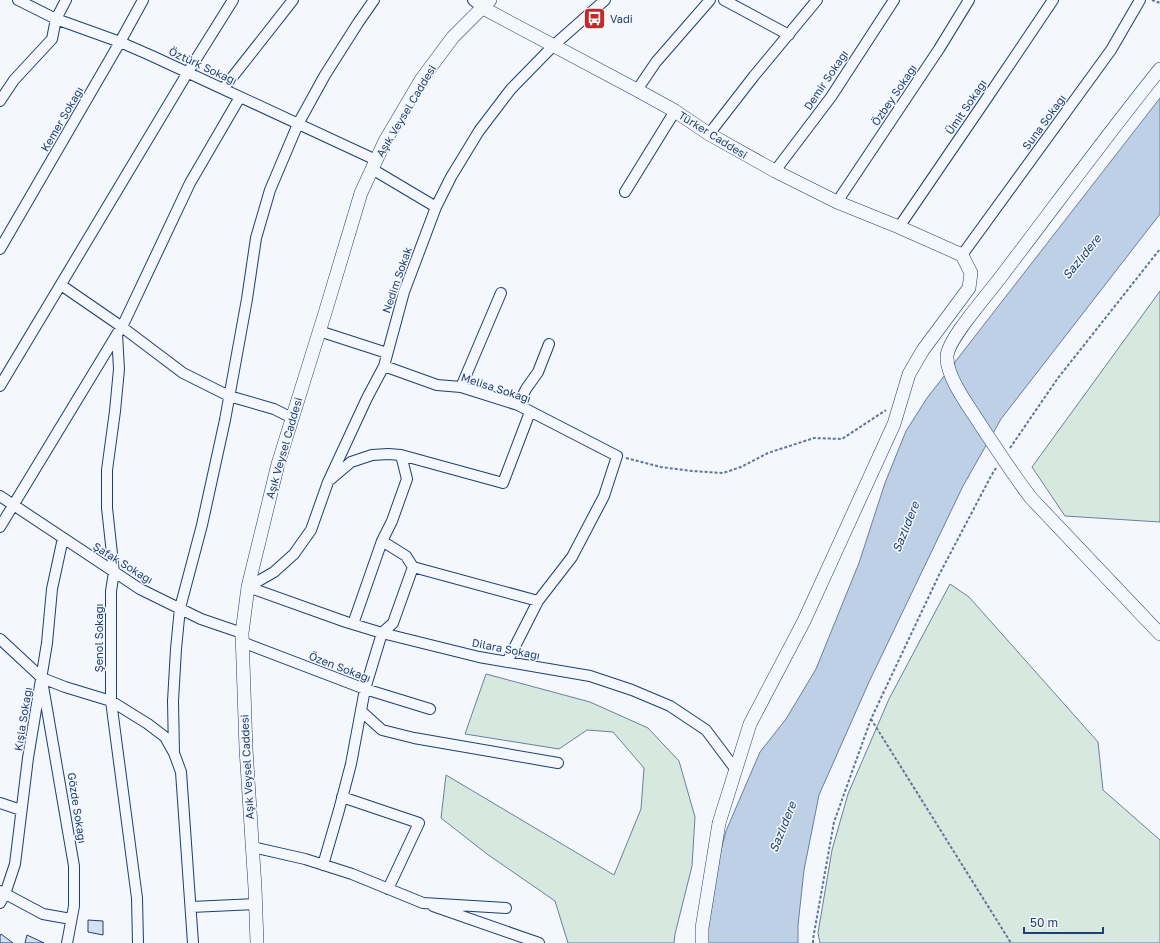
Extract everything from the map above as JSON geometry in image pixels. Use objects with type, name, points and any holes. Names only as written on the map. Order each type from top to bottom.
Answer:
[{"type":"street","name":"Öztürk Sokağı","points":[[18,0],[56,19],[120,42],[188,72],[298,124],[374,164],[436,207]]},
{"type":"street","points":[[0,101],[14,80],[52,39],[56,19],[66,0]]},
{"type":"street","name":"Kemer Sokağı","points":[[0,249],[143,0]]},
{"type":"street","points":[[0,386],[188,72],[233,0]]},
{"type":"street","points":[[224,89],[293,0]]},
{"type":"street","points":[[174,753],[174,694],[180,608],[202,525],[229,396],[247,299],[256,238],[270,190],[298,124],[325,75],[374,0]]},
{"type":"street","name":"Nedim Sokak","points":[[248,587],[274,572],[294,554],[311,530],[328,482],[367,398],[384,366],[404,292],[436,207],[451,177],[479,131],[511,89],[554,45],[605,0]]},
{"type":"street","points":[[637,90],[656,62],[710,0]]},
{"type":"street","points":[[724,0],[789,35]]},
{"type":"street","points":[[709,134],[754,76],[817,0]]},
{"type":"street","name":"Demir Sokağı","points":[[775,171],[831,97],[894,0]]},
{"type":"street","name":"Özbey Sokağı","points":[[837,202],[939,49],[969,0]]},
{"type":"street","name":"Ümit Sokağı","points":[[899,227],[1053,0]]},
{"type":"street","name":"Suna Sokağı","points":[[962,255],[1111,50],[1140,0]]},
{"type":"street","name":"Türker Caddesi","points":[[482,3],[590,66],[675,111],[709,134],[775,171],[837,202],[962,255]]},
{"type":"street","name":"Aşık Veysel Caddesi","points":[[257,943],[256,904],[246,749],[242,638],[248,587],[278,464],[361,194],[385,141],[421,80],[453,37],[482,3]]},
{"type":"street","points":[[1160,69],[1124,114],[960,330],[951,343],[947,356],[949,370],[963,398],[1002,459],[1031,498],[1160,634]]},
{"type":"street","points":[[0,527],[120,330],[190,183],[240,97]]},
{"type":"street","points":[[625,192],[675,111]]},
{"type":"street","points":[[702,943],[702,928],[719,823],[750,724],[804,621],[894,424],[910,374],[923,350],[969,288],[971,273],[962,255]]},
{"type":"street","points":[[61,285],[120,330],[183,373],[229,396],[274,409],[292,418]]},
{"type":"street","points":[[461,387],[501,293]]},
{"type":"street","name":"Şenol Sokağı","points":[[120,330],[119,370],[107,470],[107,508],[114,572],[111,591],[111,701],[136,898],[138,943]]},
{"type":"street","points":[[319,331],[387,353]]},
{"type":"street","points":[[518,405],[526,389],[538,372],[549,344]]},
{"type":"street","name":"Melisa Sokağı","points":[[384,366],[437,385],[461,387],[518,405],[617,456]]},
{"type":"street","points":[[328,482],[351,462],[372,455],[388,454],[401,455],[503,483],[530,412]]},
{"type":"street","points":[[353,624],[382,541],[392,521],[407,479],[401,455]]},
{"type":"street","points":[[507,662],[538,601],[572,557],[604,496],[617,456]]},
{"type":"street","name":"Şafak Sokağı","points":[[0,496],[140,589],[242,638]]},
{"type":"street","name":"Kışla Sokağı","points":[[2,896],[15,864],[28,758],[47,643],[52,589],[63,538]]},
{"type":"street","points":[[382,541],[406,556],[413,567],[538,601]]},
{"type":"street","points":[[323,865],[350,764],[365,689],[382,633],[393,623],[413,567]]},
{"type":"street","name":"Dilara Sokağı","points":[[248,587],[382,633],[479,657],[590,676],[632,690],[670,706],[706,730],[736,770]]},
{"type":"street","name":"Özen Sokağı","points":[[242,638],[365,689],[430,709]]},
{"type":"street","points":[[0,639],[42,678],[65,687],[111,701],[148,724],[165,737],[174,753],[181,772],[193,943]]},
{"type":"street","name":"Gözde Sokağı","points":[[42,678],[74,866],[74,906],[67,943]]},
{"type":"street","points":[[361,711],[382,730],[414,738],[558,762]]},
{"type":"street","points":[[342,797],[419,823],[388,889]]},
{"type":"street","points":[[0,803],[21,810]]},
{"type":"street","points":[[252,847],[305,859],[352,874],[423,903],[539,943]]},
{"type":"street","points":[[2,896],[43,914],[72,919]]},
{"type":"street","points":[[423,903],[506,908]]},
{"type":"street","points":[[191,907],[256,904]]},
{"type":"path","points":[[1152,0],[1160,3]]},
{"type":"path","points":[[813,943],[834,822],[871,719],[938,575],[991,476],[1002,459],[1058,378],[1160,249]]},
{"type":"path","points":[[617,456],[661,467],[723,473],[741,467],[768,452],[814,438],[842,439],[901,400]]},
{"type":"path","points":[[871,719],[1011,943]]},
{"type":"shaded area","points":[[1160,291],[1160,522],[1065,516],[1032,467]]},
{"type":"shaded area","points":[[950,584],[969,597],[1098,742],[1103,790],[1160,840],[1160,943],[820,943],[818,933],[832,850],[848,794],[889,699]]},
{"type":"shaded area","points":[[486,674],[590,702],[648,728],[679,761],[695,817],[692,866],[674,943],[568,943],[555,901],[487,854],[441,818],[446,775],[614,875],[641,809],[644,768],[613,732],[587,730],[559,749],[465,734]]},
{"type":"water","name":"Sazlıdere","points":[[1160,98],[1160,214],[1001,419],[963,486],[869,682],[819,795],[804,870],[798,925],[798,943],[707,943],[712,885],[726,831],[760,752],[786,719],[816,669],[859,563],[885,483],[906,431],[927,398]]},
{"type":"building","points":[[88,920],[103,921],[103,935],[88,932]]},
{"type":"building","points":[[1,934],[13,943],[0,943]]},
{"type":"building","points":[[27,935],[44,943],[25,943]]},
{"type":"place","name":"Vadi","points":[[594,19]]}]
